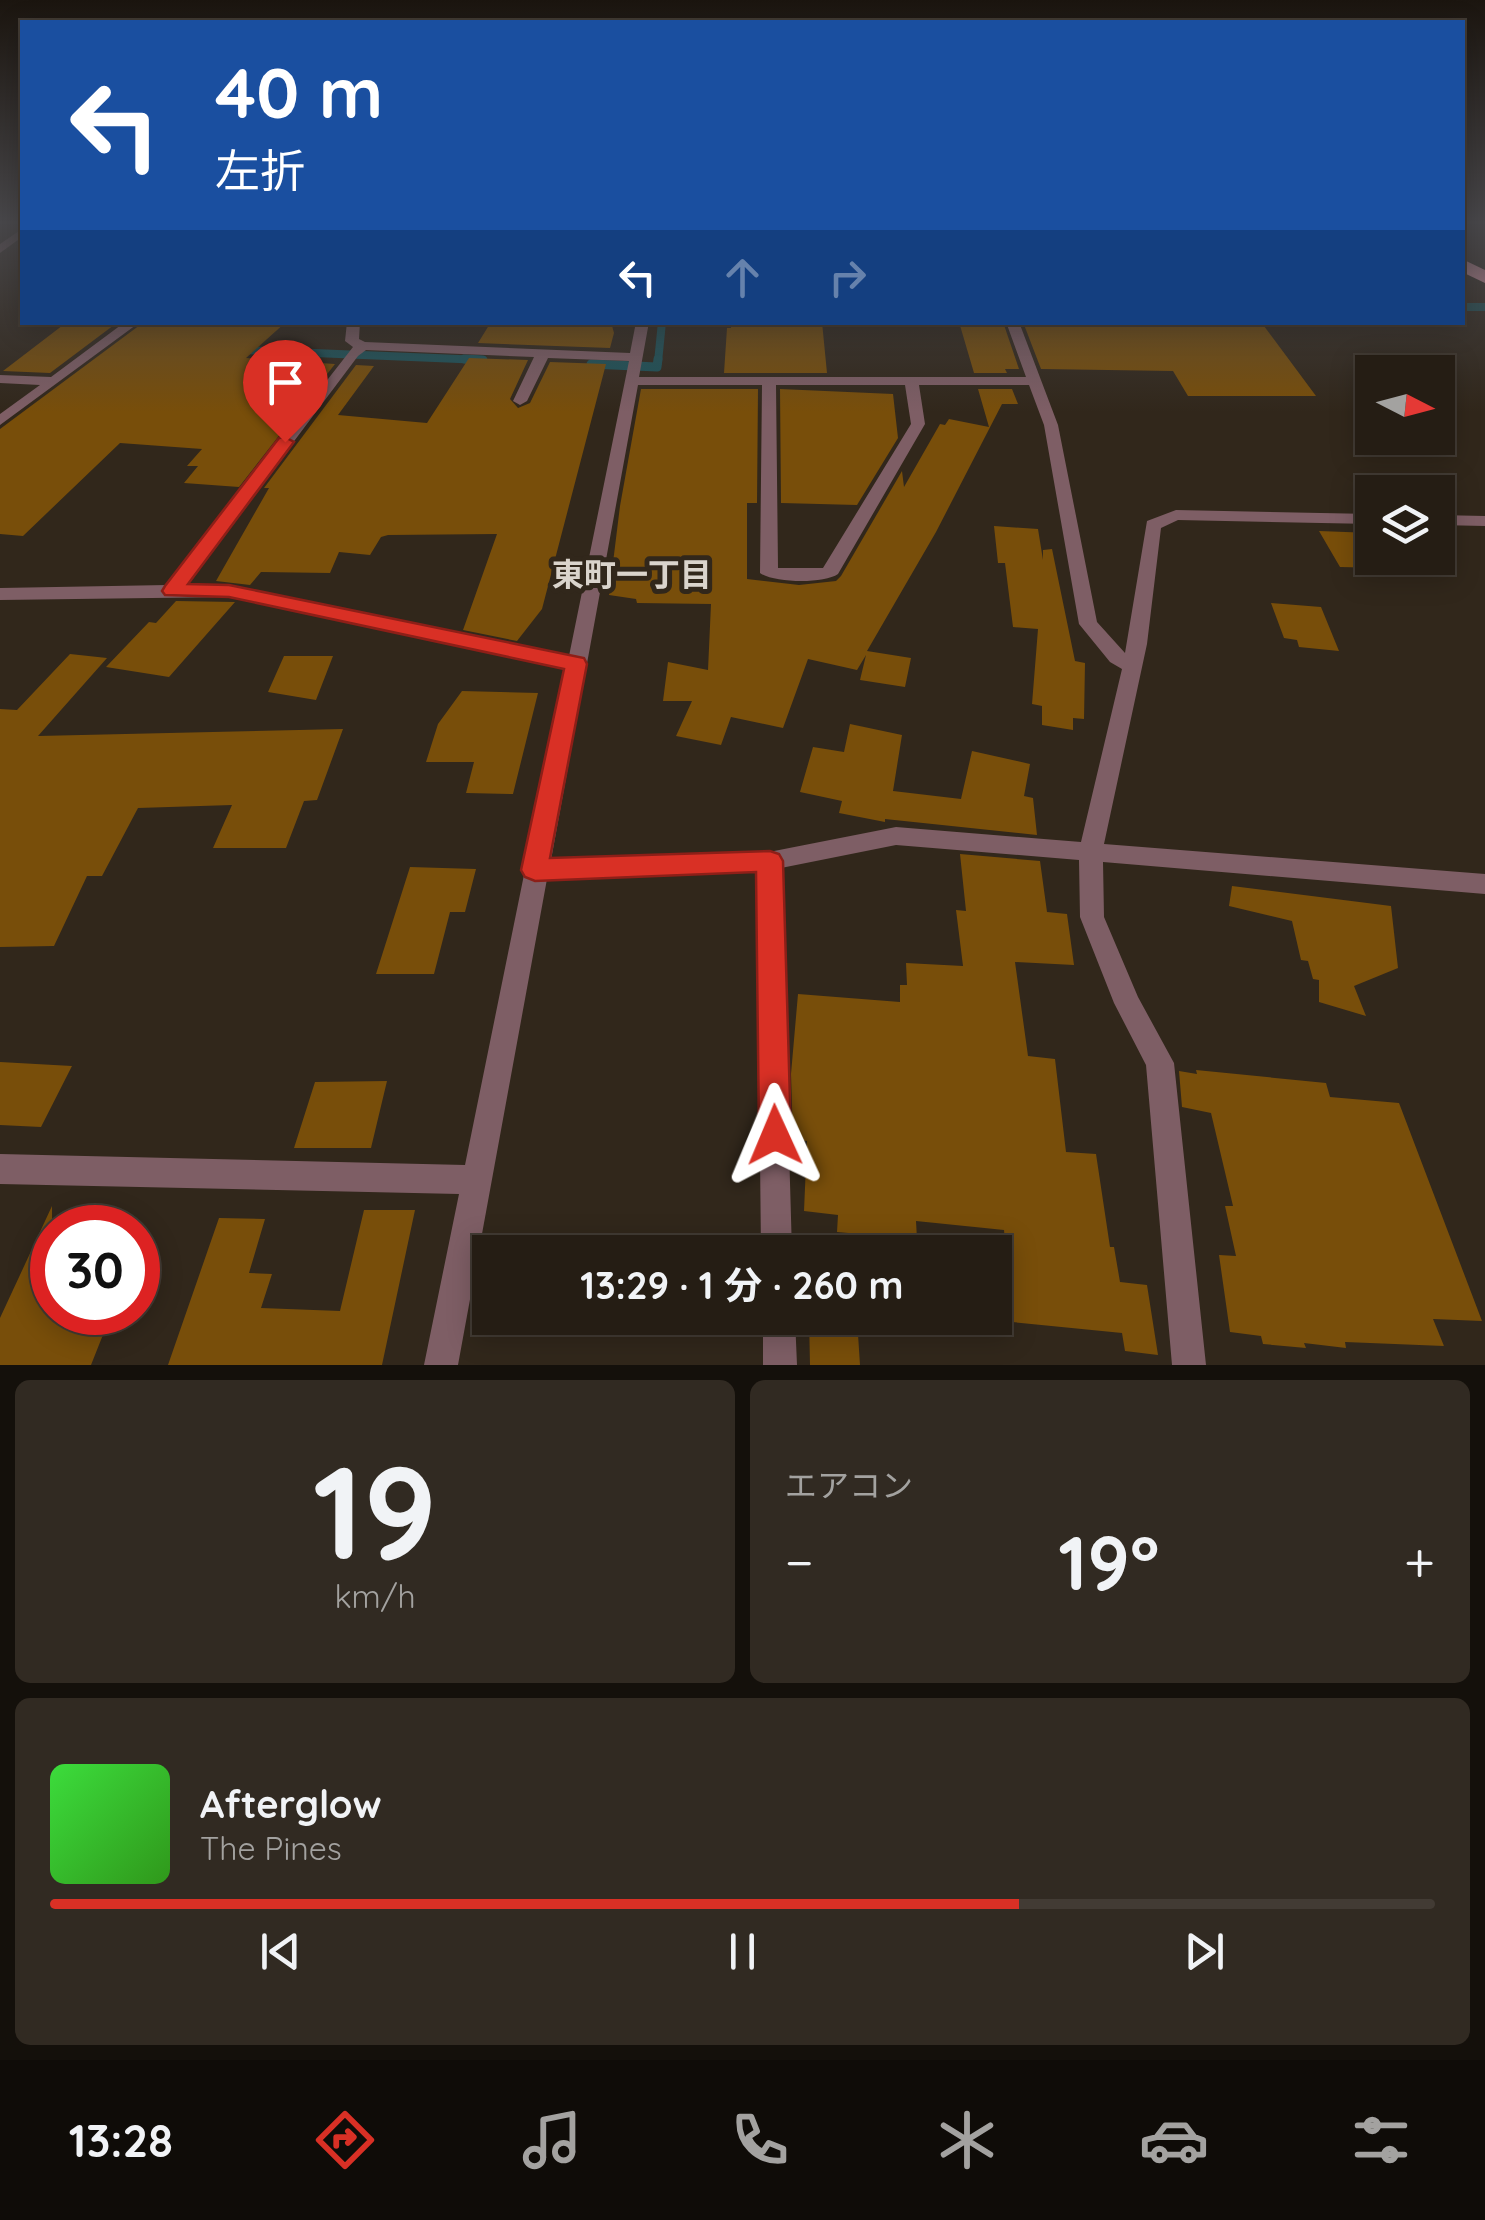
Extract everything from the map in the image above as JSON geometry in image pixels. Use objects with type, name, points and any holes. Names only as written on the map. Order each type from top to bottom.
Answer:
[{"type":"street","points":[[0,422],[130,325]]},
{"type":"street","points":[[354,325],[352,341],[363,346],[636,357]]},
{"type":"street","points":[[441,1365],[642,325]]},
{"type":"street","points":[[1013,325],[1050,425],[1088,624],[1117,657],[1132,667]]},
{"type":"street","points":[[172,591],[353,353],[363,346]]},
{"type":"street","points":[[520,401],[543,353]]},
{"type":"street","points":[[0,379],[54,381]]},
{"type":"street","points":[[631,380],[1034,381]]},
{"type":"street","points":[[769,380],[769,573],[828,574],[918,424],[911,380]]},
{"type":"street","points":[[1189,1365],[1160,1063],[1127,1004],[1092,917],[1090,851],[1132,667],[1153,525],[1176,515],[1355,519]]},
{"type":"street","points":[[1455,520],[1485,521]]},
{"type":"street","points":[[0,594],[229,591],[576,664]]},
{"type":"street","points":[[535,870],[770,861],[896,836],[1485,884]]},
{"type":"street","points":[[770,861],[778,1235]]},
{"type":"street","points":[[0,1169],[476,1180]]},
{"type":"street","points":[[779,1335],[780,1365]]},
{"type":"building","points":[[63,325],[114,325],[50,373],[3,371]]},
{"type":"building","points":[[140,325],[283,325],[246,358],[335,364],[239,487],[184,483],[198,466],[187,466],[202,449],[120,443],[23,536],[0,534],[0,429]]},
{"type":"building","points":[[489,325],[612,325],[614,333],[610,348],[478,343]]},
{"type":"building","points":[[822,325],[827,373],[724,373],[727,328]]},
{"type":"building","points":[[960,325],[1004,325],[1019,369],[974,373]]},
{"type":"building","points":[[1024,325],[1263,325],[1316,396],[1188,396],[1173,371],[1041,369]]},
{"type":"building","points":[[469,358],[528,360],[510,399],[518,408],[530,403],[550,362],[606,364],[542,609],[517,641],[463,630],[497,534],[388,535],[381,537],[370,555],[339,552],[330,573],[261,572],[250,585],[216,581],[269,488],[264,488],[356,365],[374,366],[338,415],[427,423]]},
{"type":"building","points":[[641,389],[758,389],[757,503],[747,503],[747,579],[799,585],[836,581],[841,576],[902,471],[904,487],[940,424],[945,425],[949,419],[989,427],[978,389],[1012,389],[1018,404],[1002,404],[936,532],[867,651],[911,658],[905,687],[860,680],[866,655],[857,670],[808,659],[783,728],[731,717],[721,745],[676,736],[692,701],[663,701],[668,662],[708,670],[711,604],[637,603],[636,599],[609,595]]},
{"type":"building","points":[[780,389],[893,394],[898,438],[857,505],[781,503]]},
{"type":"building","points":[[994,526],[1038,529],[1043,560],[1043,550],[1052,549],[1075,661],[1085,663],[1084,719],[1073,718],[1073,730],[1042,725],[1042,706],[1032,704],[1038,629],[1013,627],[1005,563],[998,563]]},
{"type":"building","points":[[1319,531],[1355,532],[1355,567],[1340,567]]},
{"type":"building","points":[[176,601],[235,602],[169,677],[106,667],[149,622],[156,623]]},
{"type":"building","points":[[1271,603],[1321,607],[1339,651],[1299,647],[1297,640],[1284,638]]},
{"type":"building","points":[[70,654],[107,658],[38,736],[343,729],[317,800],[304,801],[286,848],[213,848],[232,805],[138,808],[102,876],[87,876],[54,946],[0,947],[0,709],[17,710]]},
{"type":"building","points":[[284,656],[333,656],[316,700],[268,692]]},
{"type":"building","points":[[462,691],[538,693],[513,794],[466,793],[474,762],[426,762],[438,724]]},
{"type":"building","points":[[850,724],[902,735],[893,791],[961,799],[972,751],[1030,764],[1024,796],[1033,798],[1037,835],[885,822],[839,813],[842,801],[800,792],[813,747],[844,752]]},
{"type":"building","points":[[960,854],[1040,861],[1047,912],[1067,914],[1074,965],[1015,962],[1028,1056],[1055,1059],[1066,1152],[1096,1154],[1110,1247],[1114,1247],[1120,1282],[1147,1285],[1158,1355],[1125,1351],[1122,1333],[1012,1322],[1012,1235],[1004,1235],[1004,1230],[916,1221],[917,1235],[837,1232],[838,1215],[804,1211],[807,1141],[793,1139],[791,1074],[798,994],[900,1002],[900,985],[907,985],[906,963],[963,966],[956,910],[966,911]]},
{"type":"building","points":[[410,867],[476,869],[465,912],[450,912],[434,974],[376,974]]},
{"type":"building","points":[[1232,886],[1391,906],[1398,968],[1354,986],[1366,1016],[1319,1002],[1319,980],[1313,979],[1308,961],[1301,960],[1292,921],[1229,906]]},
{"type":"building","points":[[0,1062],[72,1066],[41,1127],[0,1125]]},
{"type":"building","points":[[1196,1070],[1326,1083],[1330,1097],[1399,1103],[1482,1321],[1433,1319],[1444,1346],[1345,1342],[1346,1348],[1304,1343],[1306,1348],[1263,1344],[1261,1336],[1230,1332],[1219,1255],[1236,1256],[1225,1206],[1233,1206],[1211,1113],[1182,1107],[1179,1071],[1197,1074]]},
{"type":"building","points":[[387,1081],[371,1148],[294,1148],[315,1082]]},
{"type":"building","points":[[364,1210],[415,1210],[382,1365],[168,1365],[219,1218],[265,1219],[249,1273],[272,1274],[261,1308],[340,1311]]},
{"type":"building","points":[[30,1253],[30,1335],[103,1335],[91,1365],[0,1365],[0,1318]]},
{"type":"building","points":[[809,1335],[858,1335],[860,1365],[810,1365]]},
{"type":"waterway","points":[[1465,307],[1485,307]]},
{"type":"waterway","points":[[658,362],[662,325]]},
{"type":"waterway","points":[[242,350],[483,360],[464,359]]},
{"type":"waterway","points":[[591,364],[657,367],[658,359]]},
{"type":"district","name":"東町一丁目","points":[[632,574]]},
{"type":"route","points":[[285,442],[172,591],[229,591],[576,664],[535,870],[770,861],[775,1135]]}]
